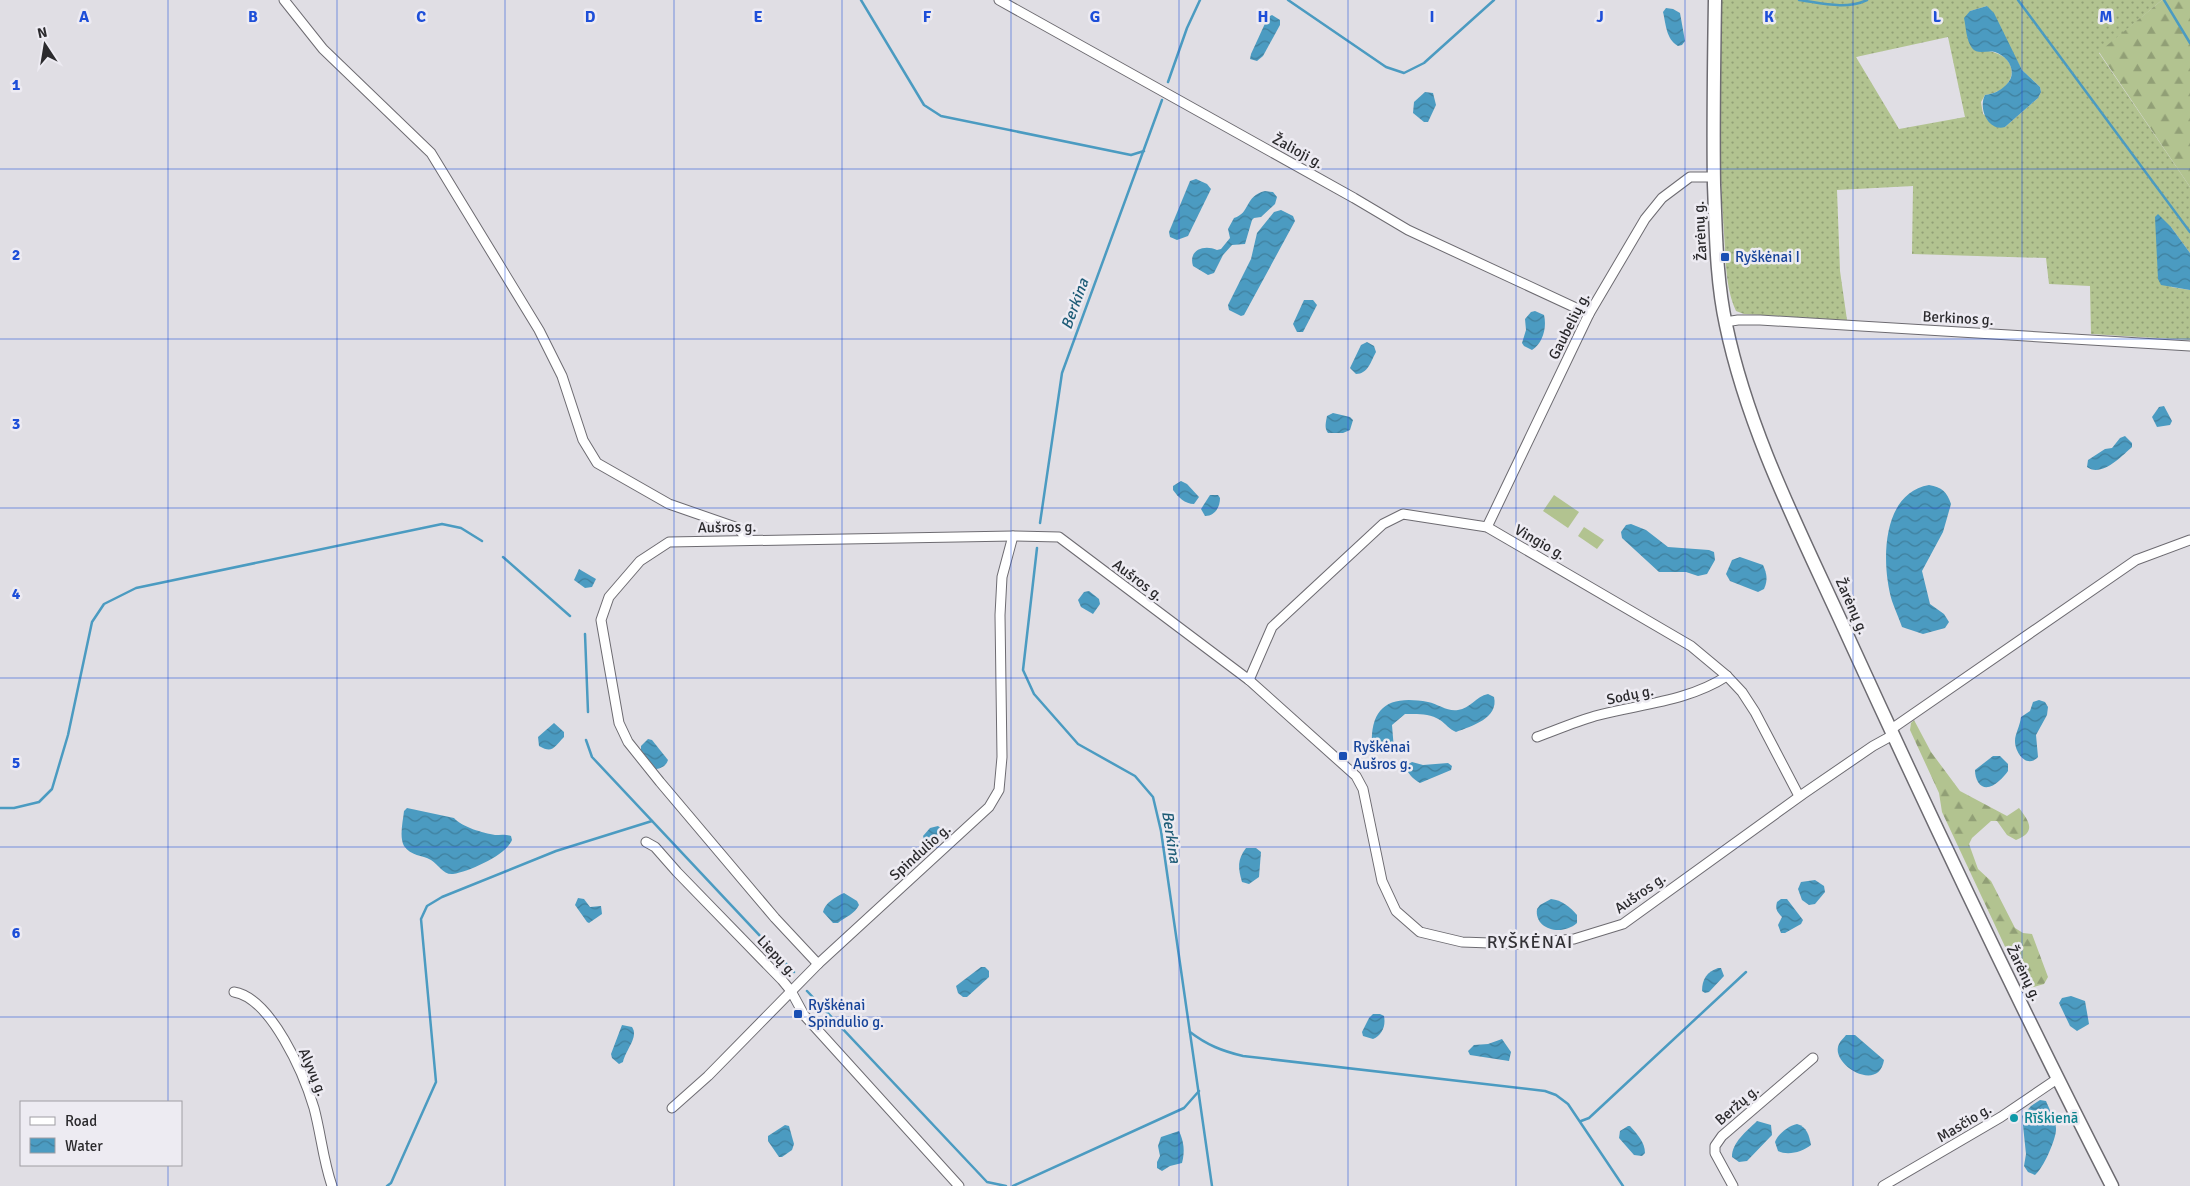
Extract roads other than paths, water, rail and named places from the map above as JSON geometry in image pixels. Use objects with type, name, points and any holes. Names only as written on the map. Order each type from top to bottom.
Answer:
[{"type":"main road","name":"Žarėnų g.","points":[[1714,0],[1713,120],[1716,248],[1725,322],[1743,390],[1765,452],[1891,732],[2057,1079],[2112,1186]]},
{"type":"street","points":[[284,0],[323,49],[430,152],[486,239],[539,330],[562,376],[583,440],[597,463],[668,504],[738,528],[748,540]]},
{"type":"street","name":"Žalioji g.","points":[[999,0],[1408,230],[1589,314]]},
{"type":"street","name":"Gaubelių g.","points":[[1487,527],[1589,314],[1645,219],[1662,198],[1690,177],[1714,177]]},
{"type":"street","name":"Berkinos g.","points":[[1725,322],[1760,320],[2190,346]]},
{"type":"street","name":"Vingio g.","points":[[1248,680],[1272,627],[1382,524],[1403,514],[1487,527],[1690,646],[1727,676],[1742,692],[1755,712],[1799,796]]},
{"type":"street","name":"Aušros g.","points":[[818,964],[775,918],[628,742],[619,723],[601,620],[609,597],[640,561],[669,542],[1013,536],[1059,537],[1248,680],[1356,776],[1363,789],[1382,881],[1396,911],[1420,932],[1462,942],[1518,944],[1574,939],[1623,924],[1799,796],[2136,560],[2190,540]]},
{"type":"street","name":"Spindulio g.","points":[[672,1108],[736,1048],[818,964],[989,807],[999,790],[1002,757],[1000,606],[1002,577],[1013,536]]},
{"type":"street","name":"Sodų g.","points":[[1537,737],[1595,716],[1669,700],[1718,682],[1727,676]]},
{"type":"street","name":"Liepų g.","points":[[646,842],[656,847],[677,872],[716,910],[791,990],[804,1015],[959,1186]]},
{"type":"street","name":"Alyvų g.","points":[[234,992],[244,993],[263,1008],[282,1036],[313,1106],[326,1169],[332,1186]]},
{"type":"street","name":"Beržų g.","points":[[1733,1186],[1715,1153],[1715,1146],[1722,1136],[1813,1058]]},
{"type":"street","name":"Masčio g.","points":[[1882,1186],[1992,1122],[2057,1079]]},
{"type":"water","points":[[1987,6],[1994,13],[2022,70],[2040,87],[2041,92],[2038,98],[2005,127],[1999,128],[1986,118],[1983,100],[1985,95],[1999,91],[2010,81],[2011,66],[2000,54],[1977,51],[1972,48],[1967,37],[1964,18],[1970,11]]},
{"type":"water","points":[[1666,8],[1680,13],[1685,41],[1682,45],[1678,46],[1674,43],[1669,35],[1663,12]]},
{"type":"water","points":[[1272,15],[1280,20],[1280,25],[1263,56],[1257,61],[1250,59],[1268,17]]},
{"type":"water","points":[[1425,92],[1433,93],[1436,105],[1428,122],[1424,122],[1413,113],[1414,102]]},
{"type":"water","points":[[1196,179],[1207,184],[1211,189],[1188,236],[1177,240],[1170,237],[1169,232],[1190,181]]},
{"type":"water","points":[[1265,191],[1273,192],[1277,197],[1275,204],[1261,217],[1252,220],[1245,244],[1232,245],[1223,255],[1214,273],[1208,275],[1193,266],[1193,256],[1198,250],[1202,248],[1221,249],[1230,238],[1228,229],[1234,218],[1243,212],[1250,200],[1258,193]]},
{"type":"water","points":[[1281,210],[1293,216],[1295,221],[1244,315],[1241,316],[1229,310],[1228,305],[1251,259],[1257,233],[1274,212]]},
{"type":"water","points":[[2158,214],[2171,227],[2190,253],[2190,290],[2161,285],[2158,279],[2155,217]]},
{"type":"water","points":[[1304,300],[1313,300],[1317,305],[1303,332],[1297,332],[1293,324]]},
{"type":"water","points":[[1535,311],[1544,315],[1545,325],[1539,343],[1532,350],[1522,343],[1526,330],[1525,319],[1531,312]]},
{"type":"water","points":[[1367,342],[1374,346],[1376,352],[1366,369],[1356,374],[1350,368],[1361,345]]},
{"type":"water","points":[[2164,406],[2172,421],[2170,425],[2157,427],[2152,417],[2159,407]]},
{"type":"water","points":[[1333,413],[1350,417],[1353,420],[1350,430],[1343,433],[1328,433],[1326,427],[1327,416]]},
{"type":"water","points":[[2125,436],[2132,443],[2132,447],[2117,460],[2099,470],[2087,467],[2088,460],[2105,449],[2112,448],[2120,438]]},
{"type":"water","points":[[1181,481],[1187,484],[1199,497],[1194,504],[1182,500],[1173,490],[1173,486]]},
{"type":"water","points":[[1929,485],[1943,491],[1948,496],[1951,504],[1943,532],[1922,571],[1930,604],[1944,614],[1949,622],[1945,628],[1923,634],[1902,627],[1888,586],[1886,550],[1888,532],[1893,515],[1901,501],[1913,491]]},
{"type":"water","points":[[1210,495],[1218,495],[1220,498],[1219,505],[1214,513],[1205,516],[1201,509]]},
{"type":"water","points":[[1631,524],[1646,530],[1668,547],[1714,552],[1715,560],[1707,574],[1698,576],[1686,572],[1659,572],[1622,538],[1621,532],[1626,525]]},
{"type":"water","points":[[1740,557],[1763,565],[1766,577],[1764,589],[1758,592],[1730,581],[1726,574],[1732,560]]},
{"type":"water","points":[[579,569],[596,579],[592,587],[585,588],[574,580]]},
{"type":"water","points":[[1089,591],[1099,599],[1100,604],[1093,614],[1081,607],[1078,600],[1084,592]]},
{"type":"water","points":[[1488,694],[1494,697],[1492,710],[1488,716],[1476,724],[1456,732],[1432,716],[1405,714],[1392,725],[1394,750],[1387,754],[1378,752],[1372,746],[1372,732],[1375,721],[1385,706],[1393,702],[1415,700],[1432,703],[1450,710],[1458,710]]},
{"type":"water","points":[[2039,700],[2045,702],[2048,707],[2047,715],[2036,735],[2038,757],[2030,761],[2022,758],[2019,754],[2015,738],[2021,717],[2030,711],[2033,702]]},
{"type":"water","points":[[554,723],[564,732],[564,737],[553,748],[547,749],[539,746],[538,737]]},
{"type":"water","points":[[648,739],[652,740],[668,760],[662,767],[656,769],[641,750],[641,746]]},
{"type":"water","points":[[1993,756],[2000,756],[2008,764],[2008,771],[1990,787],[1982,786],[1978,782],[1975,770]]},
{"type":"water","points":[[1412,762],[1423,765],[1448,763],[1452,766],[1451,770],[1420,783],[1411,776],[1405,766]]},
{"type":"water","points":[[407,808],[454,818],[462,824],[485,833],[509,835],[512,840],[495,857],[469,870],[450,874],[431,860],[413,854],[404,846],[402,829],[404,811]]},
{"type":"water","points":[[938,826],[943,830],[943,834],[932,846],[928,845],[923,836],[930,828]]},
{"type":"water","points":[[1246,848],[1256,848],[1261,852],[1259,877],[1249,884],[1242,882],[1239,868],[1241,856]]},
{"type":"water","points":[[1815,880],[1824,886],[1825,892],[1815,904],[1809,905],[1802,900],[1798,889],[1801,882]]},
{"type":"water","points":[[844,893],[857,901],[859,905],[850,915],[838,923],[833,923],[823,912],[824,909],[837,896]]},
{"type":"water","points":[[578,898],[584,899],[590,907],[601,906],[602,914],[589,923],[587,922],[575,905]]},
{"type":"water","points":[[1551,899],[1562,902],[1572,909],[1577,915],[1577,923],[1564,930],[1550,929],[1544,926],[1537,916],[1537,909],[1540,905]]},
{"type":"water","points":[[1781,899],[1787,899],[1803,920],[1801,924],[1785,933],[1781,933],[1778,925],[1782,917],[1776,905]]},
{"type":"water","points":[[981,967],[985,967],[989,971],[989,977],[967,997],[963,997],[958,993],[956,986]]},
{"type":"water","points":[[1721,968],[1724,976],[1709,992],[1705,993],[1702,991],[1704,980],[1708,974]]},
{"type":"water","points":[[2071,996],[2085,1001],[2089,1024],[2077,1031],[2070,1026],[2059,1003],[2062,998]]},
{"type":"water","points":[[1373,1014],[1384,1016],[1384,1027],[1381,1033],[1373,1039],[1363,1036],[1362,1032]]},
{"type":"water","points":[[622,1025],[632,1027],[634,1035],[623,1062],[619,1064],[612,1058],[611,1054]]},
{"type":"water","points":[[1846,1035],[1855,1035],[1884,1060],[1880,1070],[1873,1075],[1865,1075],[1848,1067],[1841,1060],[1838,1052],[1840,1043]]},
{"type":"water","points":[[1502,1039],[1511,1052],[1509,1061],[1470,1055],[1468,1051],[1474,1045],[1488,1044]]},
{"type":"water","points":[[2040,1100],[2046,1101],[2054,1121],[2056,1133],[2045,1160],[2035,1175],[2028,1172],[2024,1166],[2026,1154],[2022,1116]]},
{"type":"water","points":[[1757,1121],[1771,1125],[1772,1135],[1747,1161],[1739,1162],[1732,1157],[1734,1146]]},
{"type":"water","points":[[1797,1124],[1807,1132],[1811,1145],[1795,1152],[1786,1153],[1778,1151],[1775,1142],[1778,1136],[1787,1128]]},
{"type":"water","points":[[785,1125],[789,1126],[794,1144],[792,1150],[779,1157],[768,1141],[768,1136]]},
{"type":"water","points":[[1628,1126],[1638,1135],[1642,1142],[1645,1153],[1642,1156],[1634,1155],[1619,1138],[1620,1131]]},
{"type":"water","points":[[1179,1131],[1184,1147],[1182,1163],[1170,1166],[1162,1171],[1157,1168],[1160,1156],[1158,1146],[1161,1137]]},
{"type":"waterway","points":[[861,0],[924,105],[941,116],[1131,155],[1144,151]]},
{"type":"waterway","name":"Berkina","points":[[1168,82],[1187,28],[1200,0]]},
{"type":"waterway","name":"Berkina","points":[[1288,0],[1386,67],[1404,73],[1424,63],[1494,0]]},
{"type":"waterway","name":"Berkina","points":[[1799,0],[1842,5],[1851,5],[1867,0]]},
{"type":"waterway","points":[[2018,0],[2190,232]]},
{"type":"waterway","points":[[2164,0],[2190,43]]},
{"type":"waterway","name":"Berkina","points":[[1040,523],[1062,373],[1162,100]]},
{"type":"waterway","points":[[0,808],[14,808],[39,802],[52,789],[68,735],[92,622],[104,604],[136,588],[442,524],[461,528],[482,541]]},
{"type":"waterway","name":"Berkina","points":[[1037,548],[1023,670],[1034,694],[1078,744],[1135,776],[1153,797],[1161,831],[1212,1186]]},
{"type":"waterway","points":[[503,557],[570,616]]},
{"type":"waterway","points":[[585,634],[588,712]]},
{"type":"waterway","points":[[586,740],[592,757],[794,972]]},
{"type":"waterway","points":[[387,1186],[391,1183],[436,1082],[421,919],[427,906],[442,897],[556,851],[652,821]]},
{"type":"waterway","points":[[1581,1121],[1589,1118],[1746,972]]},
{"type":"waterway","points":[[807,991],[987,1182],[1006,1186]]},
{"type":"waterway","points":[[1190,1032],[1202,1041],[1215,1047],[1243,1056],[1545,1091],[1556,1095],[1568,1104],[1623,1186]]},
{"type":"waterway","points":[[1013,1186],[1184,1108],[1199,1091]]},
{"type":"place","name":"Ryškėnai I","points":[[1725,257]]},
{"type":"place","name":"Ryškėnai Aušros g.","points":[[1343,756]]},
{"type":"place","name":"Ryškėnai Spindulio g.","points":[[798,1014]]},
{"type":"place","name":"Rīškienā","points":[[2014,1118]]},
{"type":"district","name":"RYŠKĖNAI","points":[[1530,942]]}]
